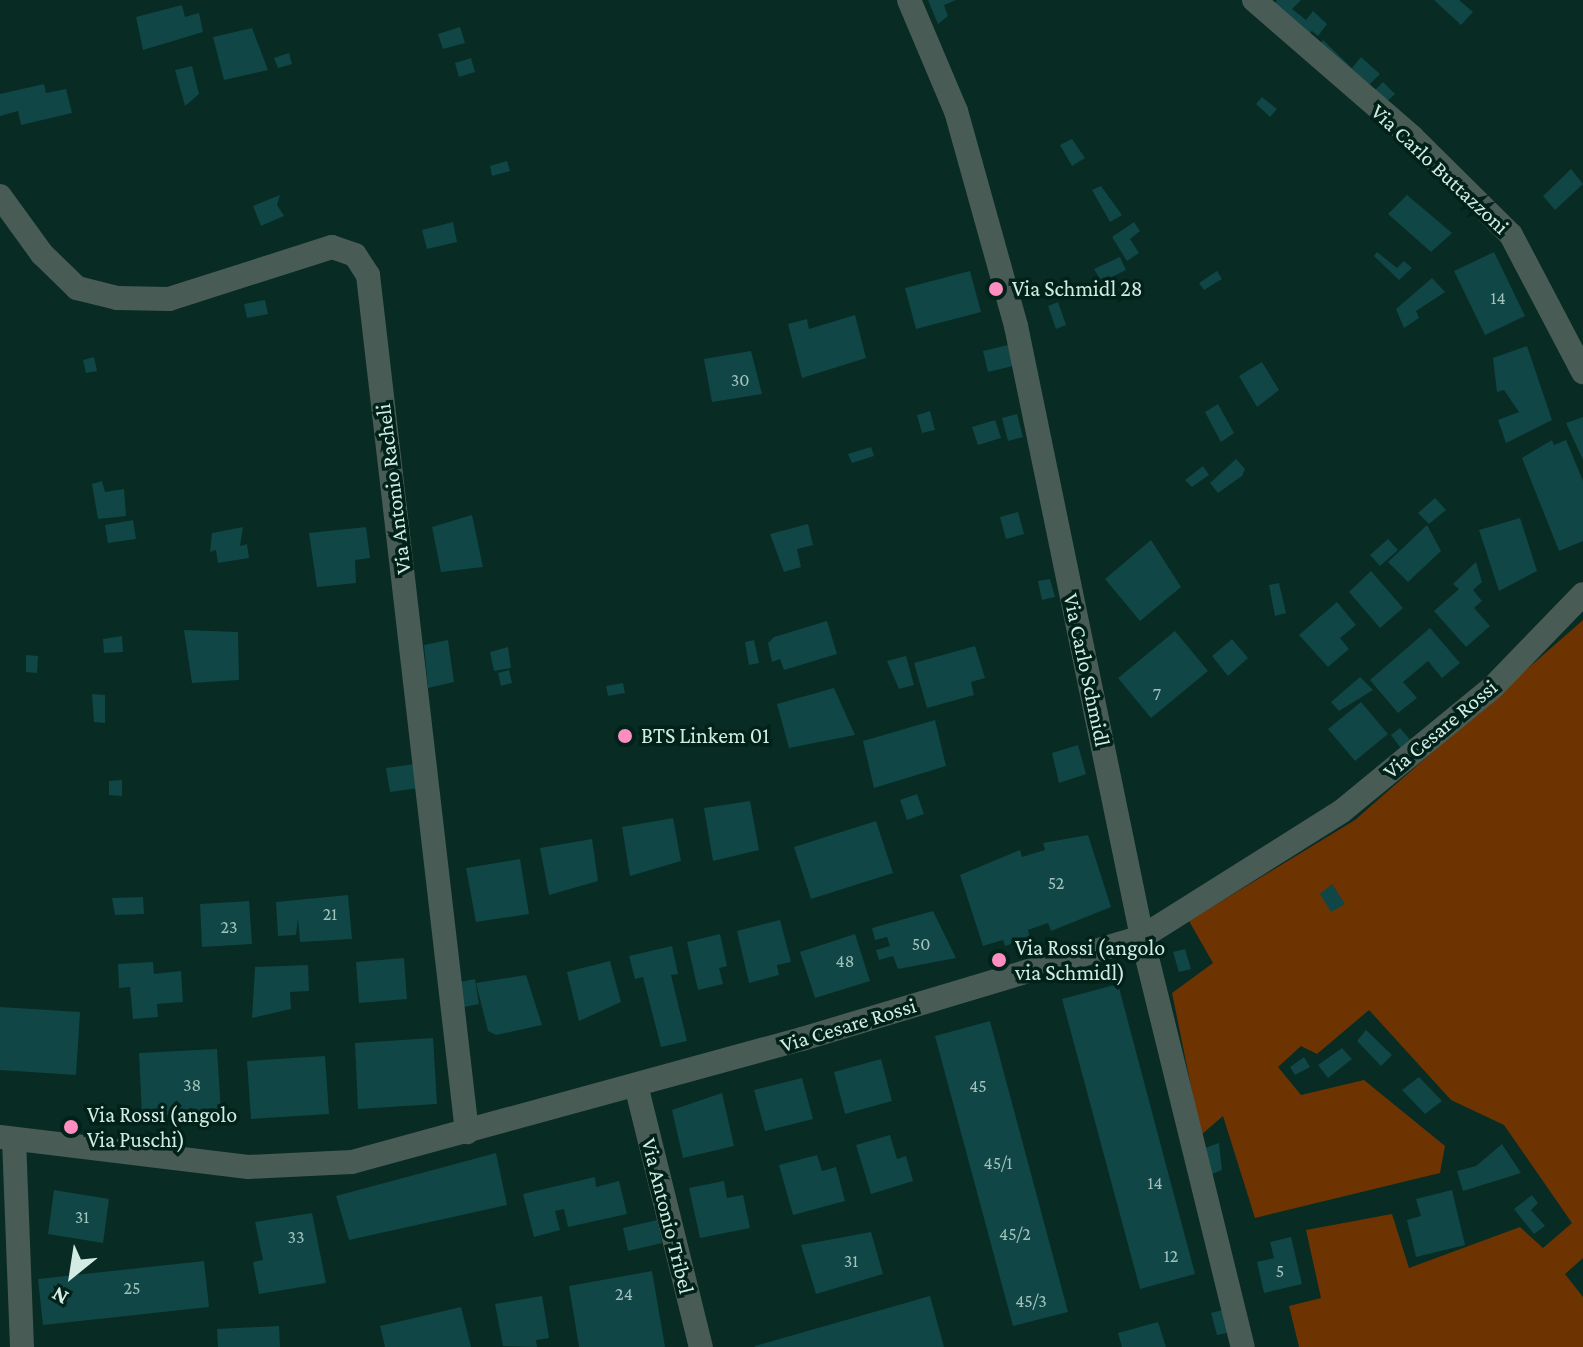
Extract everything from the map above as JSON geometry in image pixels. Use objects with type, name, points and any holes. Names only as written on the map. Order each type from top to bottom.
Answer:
[{"type":"street","name":"Via Carlo Schmidl","points":[[909,0],[956,111],[1016,326],[1142,937],[1243,1347]]},
{"type":"street","name":"Via Carlo Buttazzoni","points":[[1254,0],[1412,137],[1511,235],[1583,372]]},
{"type":"street","name":"Via Antonio Racheli","points":[[0,196],[42,254],[77,288],[117,298],[169,299],[332,247],[355,255],[368,275],[467,1132]]},
{"type":"street","name":"Via Cesare Rossi","points":[[7,1138],[302,1169],[467,1132],[1142,937],[1342,811],[1493,687],[1583,594]]},
{"type":"street","name":"Via Antonio Tribel","points":[[636,1085],[701,1347]]},
{"type":"street","points":[[7,1138],[22,1347]]},
{"type":"shaded area","points":[[1583,620],[1583,1258],[1565,1274],[1583,1297],[1583,1347],[1299,1347],[1289,1306],[1321,1298],[1306,1230],[1392,1214],[1409,1268],[1520,1227],[1543,1248],[1572,1223],[1504,1125],[1451,1100],[1369,1010],[1317,1054],[1301,1046],[1278,1067],[1301,1095],[1364,1080],[1445,1146],[1440,1173],[1255,1218],[1223,1116],[1201,1135],[1172,993],[1213,963],[1189,921],[1355,820]]},
{"type":"building","points":[[928,0],[956,0],[944,5],[948,16],[938,24]]},
{"type":"building","points":[[1277,0],[1301,0],[1292,9],[1306,20],[1313,11],[1327,24],[1318,36],[1312,31],[1304,38],[1271,9]]},
{"type":"building","points":[[1434,0],[1459,0],[1473,12],[1461,25]]},
{"type":"building","points":[[182,5],[185,17],[199,13],[203,32],[143,50],[136,17]]},
{"type":"building","points":[[460,27],[465,43],[443,49],[438,34]]},
{"type":"building","points":[[252,28],[268,70],[224,80],[213,37]]},
{"type":"building","points":[[1323,40],[1352,68],[1361,57],[1380,74],[1364,90],[1316,48]]},
{"type":"building","points":[[289,53],[292,64],[278,68],[274,58]]},
{"type":"building","points":[[471,58],[475,72],[459,77],[455,63]]},
{"type":"building","points":[[192,66],[199,94],[185,106],[175,70]]},
{"type":"building","points":[[1383,82],[1395,94],[1382,106],[1370,95]]},
{"type":"building","points":[[44,84],[46,93],[66,89],[72,113],[21,125],[18,111],[0,116],[0,94]]},
{"type":"building","points":[[1262,97],[1277,109],[1270,117],[1256,104]]},
{"type":"building","points":[[1072,139],[1085,158],[1072,166],[1060,145]]},
{"type":"building","points":[[507,161],[510,171],[492,176],[490,166]]},
{"type":"building","points":[[1571,169],[1583,184],[1555,210],[1543,196]]},
{"type":"building","points":[[1101,186],[1122,215],[1110,222],[1092,190]]},
{"type":"building","points":[[280,195],[277,205],[284,216],[261,226],[253,206]]},
{"type":"building","points":[[1407,195],[1452,233],[1431,252],[1388,214]]},
{"type":"building","points":[[453,222],[457,242],[427,249],[422,230]]},
{"type":"building","points":[[1134,222],[1140,231],[1130,239],[1139,253],[1127,261],[1112,237]]},
{"type":"building","points":[[1377,252],[1397,268],[1404,261],[1412,268],[1399,280],[1374,256]]},
{"type":"building","points":[[1494,252],[1525,316],[1485,335],[1454,271]]},
{"type":"building","points":[[1120,257],[1126,270],[1102,282],[1094,269]]},
{"type":"building","points":[[970,271],[981,312],[916,329],[905,288]]},
{"type":"building","points":[[1217,271],[1222,279],[1204,290],[1199,283]]},
{"type":"building","points":[[1432,278],[1445,292],[1416,311],[1419,318],[1404,328],[1396,309]]},
{"type":"building","points":[[265,300],[268,314],[247,318],[244,304]]},
{"type":"building","points":[[1058,302],[1066,325],[1056,329],[1048,306]]},
{"type":"building","points":[[855,315],[866,358],[802,378],[788,324],[807,319],[809,329]]},
{"type":"building","points":[[1008,345],[1013,366],[988,372],[983,351]]},
{"type":"building","points":[[1527,346],[1552,420],[1506,443],[1498,420],[1519,412],[1504,390],[1497,392],[1493,358]]},
{"type":"building","points":[[751,351],[762,394],[712,402],[704,359]]},
{"type":"building","points":[[94,357],[97,371],[86,373],[83,360]]},
{"type":"building","points":[[1262,362],[1279,390],[1257,407],[1239,376]]},
{"type":"building","points":[[1218,404],[1234,433],[1221,442],[1205,412]]},
{"type":"building","points":[[930,411],[935,430],[922,433],[917,415]]},
{"type":"building","points":[[1017,414],[1023,437],[1008,441],[1002,418]]},
{"type":"building","points":[[1583,417],[1583,460],[1566,423]]},
{"type":"building","points":[[995,420],[1001,438],[978,445],[972,427]]},
{"type":"building","points":[[1552,440],[1554,445],[1566,440],[1583,481],[1583,541],[1559,551],[1522,458]]},
{"type":"building","points":[[871,447],[874,456],[852,463],[848,454]]},
{"type":"building","points":[[1236,459],[1245,469],[1242,476],[1218,493],[1210,483]]},
{"type":"building","points":[[1203,466],[1209,475],[1192,487],[1185,480]]},
{"type":"building","points":[[102,481],[105,492],[124,489],[126,516],[98,519],[92,484]]},
{"type":"building","points":[[1435,498],[1446,510],[1429,524],[1418,513]]},
{"type":"building","points":[[1018,512],[1024,534],[1006,539],[1000,517]]},
{"type":"building","points":[[472,515],[483,567],[441,572],[432,527]]},
{"type":"building","points":[[1520,518],[1537,571],[1499,591],[1479,530]]},
{"type":"building","points":[[133,520],[136,539],[108,543],[105,525]]},
{"type":"building","points":[[808,524],[813,545],[797,549],[801,567],[784,572],[770,534]]},
{"type":"building","points":[[1427,525],[1441,551],[1408,582],[1388,562]]},
{"type":"building","points":[[243,527],[240,546],[247,544],[249,558],[218,563],[216,550],[210,552],[212,533]]},
{"type":"building","points":[[366,527],[370,558],[355,560],[356,583],[317,587],[309,533]]},
{"type":"building","points":[[1388,539],[1398,550],[1380,566],[1370,555]]},
{"type":"building","points":[[1151,540],[1181,587],[1140,621],[1105,579]]},
{"type":"building","points":[[1476,562],[1482,582],[1473,590],[1482,601],[1474,608],[1490,626],[1466,647],[1434,611],[1459,589],[1453,584]]},
{"type":"building","points":[[1371,571],[1403,608],[1380,628],[1349,592]]},
{"type":"building","points":[[1050,579],[1055,597],[1042,600],[1038,581]]},
{"type":"building","points":[[1279,583],[1286,613],[1275,616],[1269,585]]},
{"type":"building","points":[[1337,602],[1356,625],[1340,638],[1349,649],[1328,667],[1299,635]]},
{"type":"building","points":[[827,621],[837,654],[784,670],[780,659],[772,662],[768,643],[774,637]]},
{"type":"building","points":[[1430,628],[1460,663],[1442,678],[1428,661],[1403,682],[1417,698],[1398,713],[1370,680]]},
{"type":"building","points":[[184,630],[238,632],[239,680],[192,683]]},
{"type":"building","points":[[1175,631],[1208,671],[1151,718],[1118,678]]},
{"type":"building","points":[[122,636],[123,652],[104,653],[103,639]]},
{"type":"building","points":[[1232,639],[1248,658],[1228,676],[1212,656]]},
{"type":"building","points":[[448,640],[454,682],[428,688],[424,645]]},
{"type":"building","points":[[754,640],[759,663],[749,665],[745,642]]},
{"type":"building","points":[[975,646],[985,678],[971,682],[974,695],[927,708],[914,663]]},
{"type":"building","points":[[508,647],[511,668],[494,671],[490,652]]},
{"type":"building","points":[[26,655],[38,656],[37,673],[26,672]]},
{"type":"building","points":[[906,656],[914,685],[899,689],[887,661]]},
{"type":"building","points":[[509,670],[512,683],[501,686],[498,673]]},
{"type":"building","points":[[1360,677],[1373,690],[1339,711],[1331,702]]},
{"type":"building","points":[[623,683],[625,693],[608,696],[606,686]]},
{"type":"building","points":[[834,688],[855,735],[789,748],[777,704]]},
{"type":"building","points":[[92,694],[105,695],[105,723],[94,722]]},
{"type":"building","points":[[1361,702],[1388,734],[1355,761],[1328,729]]},
{"type":"building","points":[[935,720],[946,766],[874,788],[863,741]]},
{"type":"building","points":[[1400,728],[1412,742],[1402,750],[1391,735]]},
{"type":"building","points":[[1078,745],[1086,774],[1059,783],[1052,753]]},
{"type":"building","points":[[415,764],[419,788],[390,792],[386,768]]},
{"type":"building","points":[[122,780],[122,796],[109,795],[109,781]]},
{"type":"building","points":[[917,794],[924,814],[907,820],[900,800]]},
{"type":"building","points":[[750,801],[759,850],[713,861],[704,808]]},
{"type":"building","points":[[673,818],[681,861],[630,876],[622,827]]},
{"type":"building","points":[[876,821],[893,873],[811,899],[794,847]]},
{"type":"building","points":[[1088,835],[1111,907],[1051,931],[1048,923],[1028,930],[1030,938],[1005,946],[1003,940],[983,946],[960,875],[1020,850],[1022,857],[1045,850],[1043,843]]},
{"type":"building","points":[[592,839],[598,881],[549,895],[540,848]]},
{"type":"building","points":[[520,859],[529,914],[476,922],[466,868]]},
{"type":"building","points":[[1332,884],[1345,904],[1331,912],[1320,894]]},
{"type":"building","points":[[348,895],[352,939],[300,942],[298,918],[296,935],[278,936],[276,902]]},
{"type":"building","points":[[143,897],[144,914],[115,915],[112,898]]},
{"type":"building","points":[[249,901],[252,944],[202,947],[200,904]]},
{"type":"building","points":[[933,911],[956,958],[898,969],[893,956],[879,960],[876,950],[890,946],[887,937],[875,940],[872,928]]},
{"type":"building","points":[[780,920],[791,962],[777,965],[779,975],[749,983],[737,931]]},
{"type":"building","points":[[720,934],[727,966],[719,968],[723,984],[698,990],[687,942]]},
{"type":"building","points":[[855,934],[870,981],[815,998],[800,952]]},
{"type":"building","points":[[672,946],[678,974],[671,975],[687,1041],[661,1047],[643,977],[635,979],[629,956]]},
{"type":"building","points":[[1185,949],[1191,969],[1179,972],[1173,952]]},
{"type":"building","points":[[404,958],[407,999],[359,1003],[356,962]]},
{"type":"building","points":[[610,961],[621,1002],[579,1021],[567,972]]},
{"type":"building","points":[[153,962],[154,974],[181,971],[183,1002],[157,1004],[158,1017],[133,1019],[130,987],[119,988],[118,964]]},
{"type":"building","points":[[308,965],[309,991],[290,992],[291,1009],[252,1018],[255,967]]},
{"type":"building","points":[[526,975],[542,1025],[496,1035],[488,1031],[476,983]]},
{"type":"building","points":[[475,979],[479,1004],[464,1007],[460,982]]},
{"type":"building","points":[[1118,984],[1195,1274],[1140,1289],[1062,999]]},
{"type":"building","points":[[0,1007],[80,1012],[76,1075],[0,1070]]},
{"type":"building","points":[[990,1021],[1068,1312],[1013,1326],[935,1036]]},
{"type":"building","points":[[1366,1030],[1392,1055],[1381,1066],[1357,1041]]},
{"type":"building","points":[[433,1038],[437,1104],[358,1109],[355,1043]]},
{"type":"building","points":[[1342,1048],[1352,1059],[1328,1078],[1318,1065]]},
{"type":"building","points":[[217,1049],[221,1112],[170,1110],[170,1115],[142,1116],[139,1053]]},
{"type":"building","points":[[325,1056],[329,1114],[251,1119],[247,1061]]},
{"type":"building","points":[[1304,1057],[1310,1067],[1295,1075],[1290,1067]]},
{"type":"building","points":[[881,1059],[892,1101],[845,1114],[834,1072]]},
{"type":"building","points":[[1419,1077],[1442,1101],[1425,1114],[1402,1090]]},
{"type":"building","points":[[802,1078],[813,1119],[765,1131],[754,1090]]},
{"type":"building","points":[[722,1093],[734,1146],[683,1158],[672,1110]]},
{"type":"building","points":[[890,1135],[897,1159],[906,1156],[913,1181],[871,1194],[856,1145]]},
{"type":"building","points":[[1219,1143],[1222,1170],[1212,1174],[1202,1149]]},
{"type":"building","points":[[1502,1144],[1521,1173],[1463,1191],[1457,1171],[1476,1166]]},
{"type":"building","points":[[496,1153],[507,1205],[349,1240],[336,1196]]},
{"type":"building","points":[[817,1155],[822,1171],[836,1167],[845,1201],[793,1215],[779,1165]]},
{"type":"building","points":[[595,1177],[596,1187],[619,1181],[627,1214],[568,1227],[564,1209],[555,1211],[560,1230],[534,1237],[523,1194]]},
{"type":"building","points":[[724,1181],[727,1198],[743,1195],[750,1228],[700,1238],[689,1188]]},
{"type":"building","points":[[54,1190],[109,1199],[103,1243],[48,1234]]},
{"type":"building","points":[[1452,1190],[1465,1245],[1416,1257],[1407,1220],[1421,1216],[1416,1199]]},
{"type":"building","points":[[1532,1195],[1538,1203],[1531,1210],[1545,1226],[1534,1234],[1514,1209]]},
{"type":"building","points":[[312,1213],[326,1283],[259,1294],[253,1262],[263,1260],[255,1222]]},
{"type":"building","points":[[657,1220],[662,1243],[628,1251],[623,1228]]},
{"type":"building","points":[[871,1232],[883,1274],[816,1294],[801,1245]]},
{"type":"building","points":[[1291,1237],[1302,1284],[1264,1293],[1257,1262],[1274,1258],[1270,1242]]},
{"type":"building","points":[[204,1261],[209,1307],[43,1325],[38,1279]]},
{"type":"building","points":[[652,1271],[665,1347],[579,1347],[569,1286]]},
{"type":"building","points":[[542,1296],[549,1338],[536,1340],[537,1347],[503,1346],[495,1304]]},
{"type":"building","points":[[930,1296],[944,1347],[755,1347],[755,1346]]},
{"type":"building","points":[[461,1307],[471,1347],[385,1347],[380,1326]]},
{"type":"building","points":[[1227,1309],[1232,1332],[1217,1335],[1211,1313]]},
{"type":"building","points":[[1158,1322],[1166,1347],[1122,1347],[1118,1333]]},
{"type":"building","points":[[279,1326],[280,1347],[218,1347],[217,1329]]},
{"type":"place","name":"Via Schmidl 28","points":[[996,289]]},
{"type":"place","name":"BTS Linkem 01","points":[[625,736]]},
{"type":"place","name":"Via Rossi (angolo via Schmidl)","points":[[999,960]]},
{"type":"place","name":"Via Rossi (angolo Via Puschi)","points":[[71,1127]]}]
